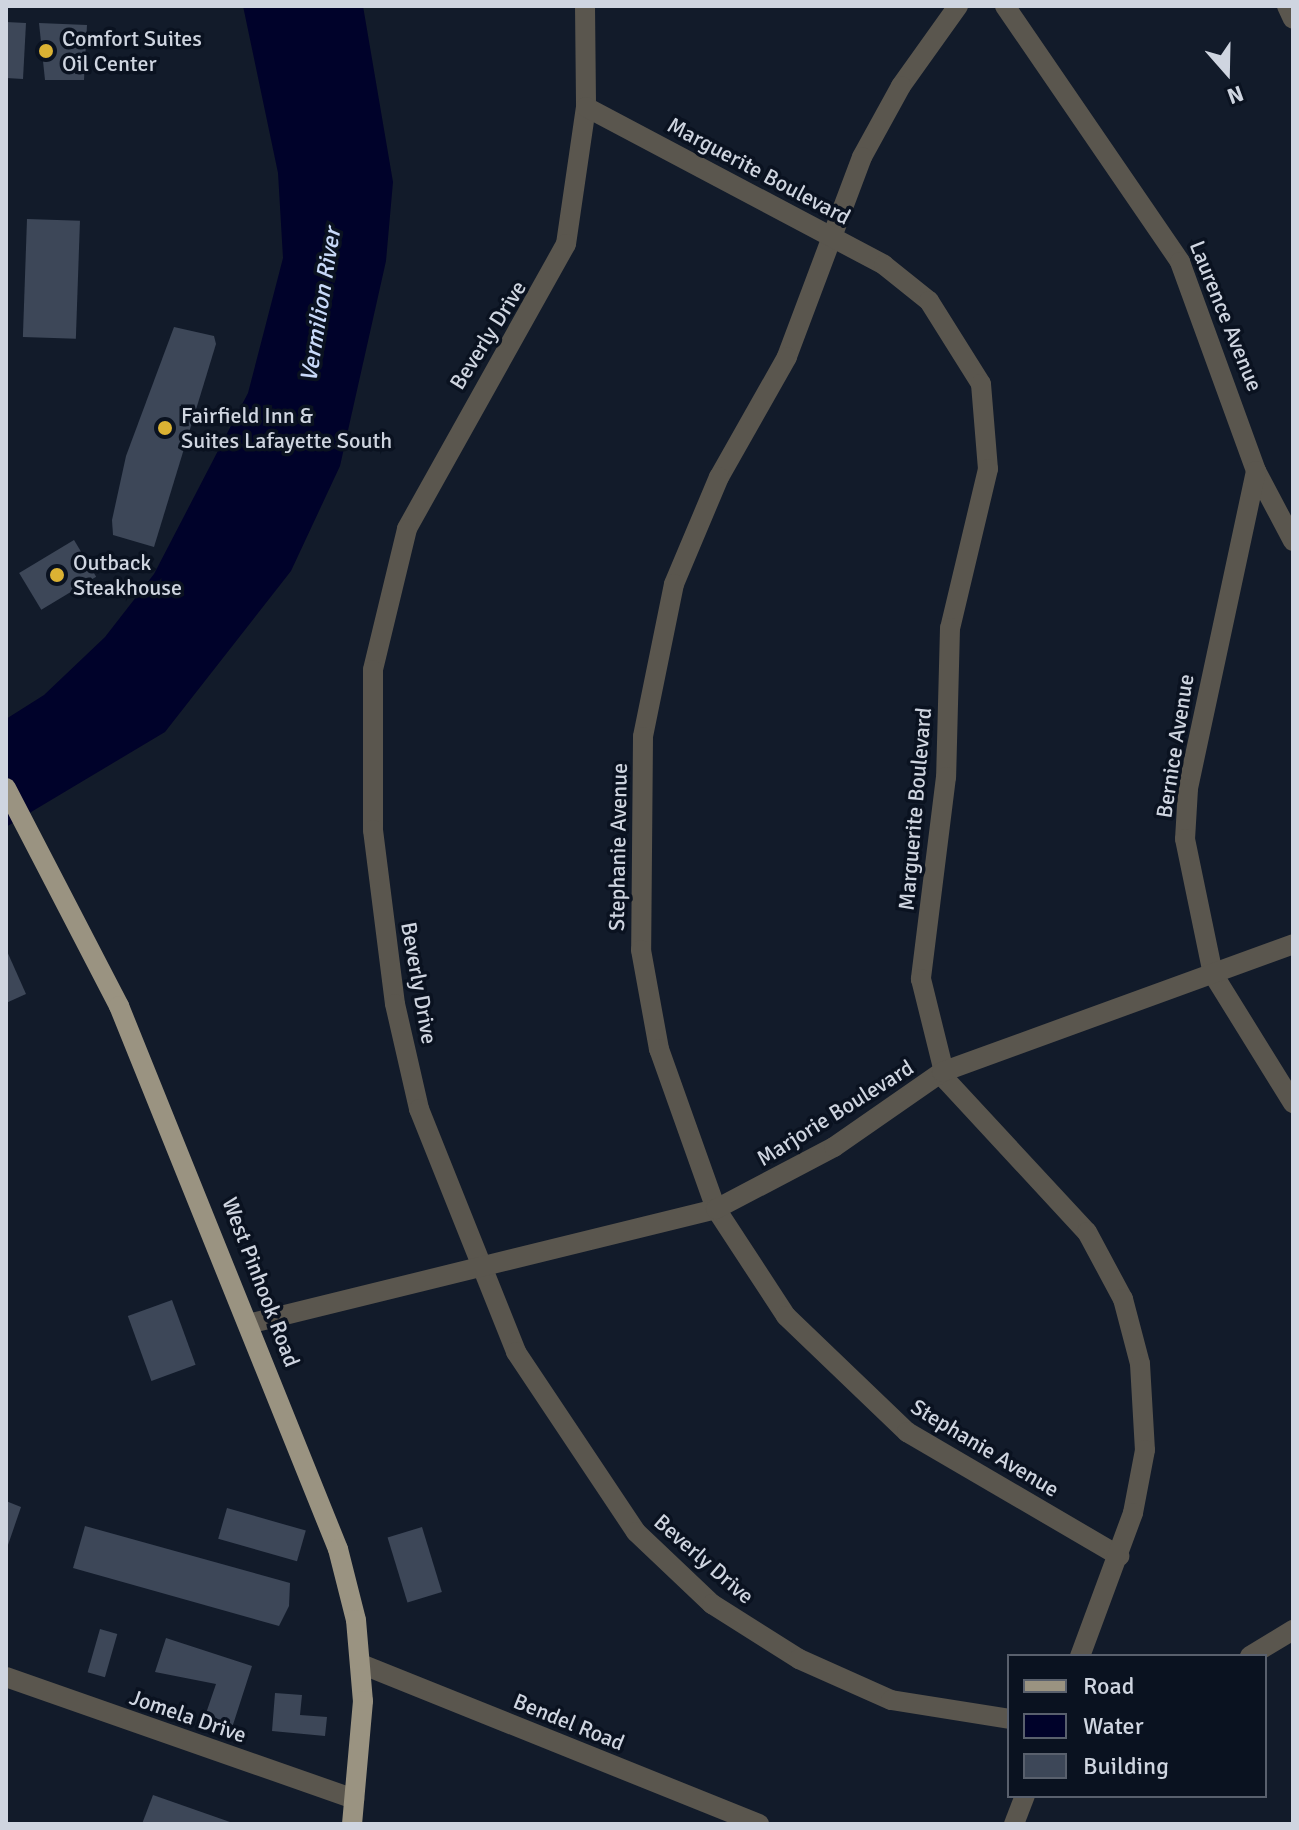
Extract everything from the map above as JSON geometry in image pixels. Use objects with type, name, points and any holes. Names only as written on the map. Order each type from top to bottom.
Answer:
[{"type":"main road","name":"West Pinhook Road","points":[[6,788],[119,1006],[252,1323],[338,1549],[361,1664],[352,1824]]},
{"type":"street","name":"Beverly Drive","points":[[585,6],[586,107],[562,255],[407,529],[373,670],[373,830],[395,1004],[419,1109],[478,1268],[548,1408],[611,1503],[712,1604],[799,1659],[879,1695],[1007,1719]]},
{"type":"street","name":"Stephanie Avenue","points":[[958,6],[901,86],[827,237],[787,357],[719,477],[674,584],[643,737],[638,885],[648,999],[716,1209],[786,1316],[869,1402],[949,1459],[1119,1556]]},
{"type":"street","name":"Laurence Avenue","points":[[1005,6],[1170,243],[1209,328],[1256,471],[1293,541]]},
{"type":"street","points":[[1287,6],[1293,19]]},
{"type":"street","name":"Marguerite Boulevard","points":[[586,107],[884,265],[929,301],[976,369],[991,436],[950,628],[946,777],[921,979],[942,1072],[965,1108],[1087,1232],[1123,1299],[1146,1410],[1142,1466],[1119,1556],[1081,1654]]},
{"type":"street","name":"Bernice Avenue","points":[[1256,471],[1188,789],[1188,865],[1213,974],[1293,1103]]},
{"type":"street","name":"Marjorie Boulevard","points":[[252,1323],[716,1209],[834,1147],[942,1072],[1293,944]]},
{"type":"street","points":[[1253,1654],[1293,1630]]},
{"type":"street","name":"Bendel Road","points":[[361,1664],[759,1824]]},
{"type":"street","name":"Jomela Drive","points":[[6,1677],[354,1799]]},
{"type":"street","points":[[1014,1824],[1024,1798]]},
{"type":"water","name":"Vermilion River","points":[[243,6],[363,6],[393,182],[386,261],[340,466],[291,571],[165,732],[6,827],[6,719],[44,695],[105,637],[154,574],[248,393],[283,258],[278,173]]},
{"type":"building","points":[[6,22],[26,23],[23,79],[6,78]]},
{"type":"building","points":[[39,23],[87,25],[84,80],[45,80]]},
{"type":"building","points":[[27,219],[80,221],[76,339],[23,337]]},
{"type":"building","name":"Fairfield Inn & Suites Lafayette South","points":[[174,327],[214,336],[216,344],[154,547],[113,535],[112,520],[126,456]]},
{"type":"building","name":"Outback Steakhouse","points":[[74,540],[96,577],[41,610],[19,573]]},
{"type":"building","points":[[6,949],[26,994],[6,1003]]},
{"type":"building","points":[[172,1300],[196,1365],[151,1381],[128,1316]]},
{"type":"building","points":[[6,1501],[21,1507],[8,1545],[6,1544]]},
{"type":"building","points":[[227,1508],[306,1531],[297,1561],[218,1539]]},
{"type":"building","points":[[85,1526],[290,1583],[289,1606],[279,1626],[73,1568]]},
{"type":"building","points":[[422,1527],[442,1592],[407,1603],[388,1538]]},
{"type":"building","points":[[100,1629],[117,1634],[105,1677],[88,1672]]},
{"type":"building","points":[[166,1638],[252,1666],[230,1734],[202,1725],[216,1684],[155,1672]]},
{"type":"building","points":[[275,1693],[302,1695],[300,1715],[327,1717],[325,1736],[272,1731]]},
{"type":"building","points":[[153,1795],[230,1822],[142,1824]]},
{"type":"place","name":"Comfort Suites Oil Center","points":[[46,51]]},
{"type":"place","name":"Fairfield Inn & Suites Lafayette South","points":[[165,428]]},
{"type":"place","name":"Outback Steakhouse","points":[[57,575]]}]
